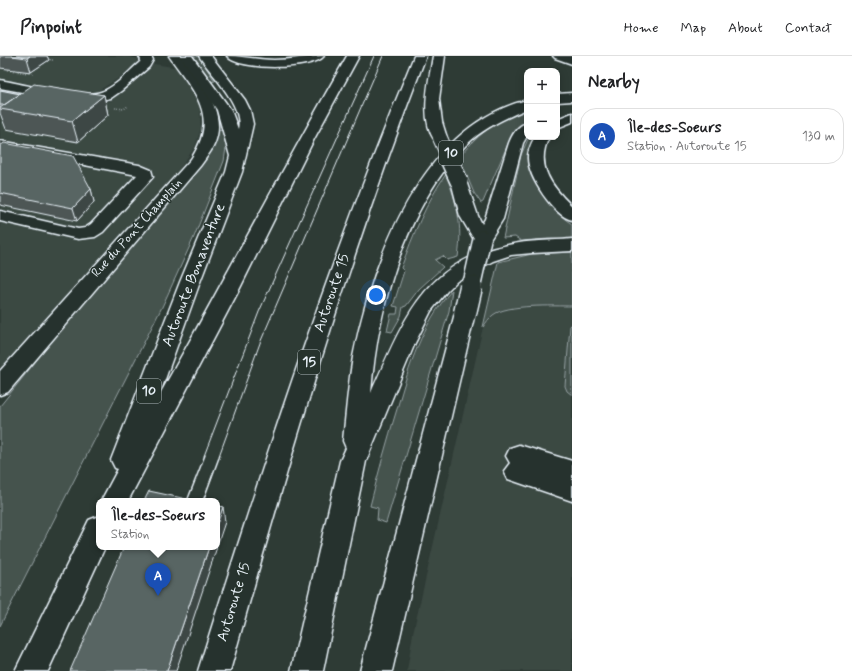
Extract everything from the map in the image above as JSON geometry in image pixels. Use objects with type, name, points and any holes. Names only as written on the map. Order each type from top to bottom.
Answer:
[{"type":"main road","points":[[186,56],[224,110],[230,126],[238,160]]},
{"type":"main road","name":"Autoroute Bonaventure","points":[[110,498],[190,282],[225,197],[238,160],[246,124],[243,110],[234,94],[205,56]]},
{"type":"main road","points":[[233,56],[254,62],[274,63],[297,62],[318,56]]},
{"type":"main road","points":[[116,498],[226,295],[300,152],[353,56]]},
{"type":"main road","name":"Autoroute 15","points":[[214,671],[259,520],[316,340],[371,182],[420,56]]},
{"type":"main road","points":[[440,56],[432,99],[435,122],[440,138],[459,181],[469,216],[482,239]]},
{"type":"main road","points":[[559,56],[572,60]]},
{"type":"main road","points":[[0,84],[85,98],[100,97],[113,91],[145,64],[156,57]]},
{"type":"main road","name":"Rue du Pont Champlain","points":[[0,386],[68,306],[196,162],[205,149],[211,128],[209,105],[204,96],[156,57]]},
{"type":"main road","points":[[560,98],[572,97]]},
{"type":"main road","name":"10","points":[[307,671],[354,461],[364,357],[384,278],[393,251],[408,218],[435,172],[470,133],[502,112],[524,105]]},
{"type":"main road","points":[[560,112],[572,110]]},
{"type":"main road","points":[[560,123],[572,117]]},
{"type":"main road","points":[[376,671],[482,239],[494,219],[511,155],[519,136],[524,130]]},
{"type":"main road","points":[[540,140],[536,148],[535,154],[538,171],[550,191],[572,215]]},
{"type":"main road","points":[[0,145],[139,170],[145,173],[144,177],[118,206],[97,228],[89,233],[78,234],[0,216]]},
{"type":"main road","points":[[354,461],[413,324],[440,286],[461,270],[498,253],[537,246],[572,245]]},
{"type":"main road","points":[[572,472],[518,463],[572,489]]},
{"type":"main road","points":[[31,671],[96,534]]},
{"type":"path","points":[[40,58],[53,60],[51,62]]},
{"type":"path","points":[[7,70],[33,74]]},
{"type":"path","points":[[124,109],[128,106]]},
{"type":"shaded area","points":[[0,56],[127,56],[138,59],[137,63],[119,78],[98,91],[83,93],[0,79]]},
{"type":"shaded area","points":[[191,56],[198,56],[215,81],[210,82]]},
{"type":"shaded area","points":[[154,64],[178,68],[200,100],[201,129],[195,147],[178,171],[0,373],[0,90],[100,105],[111,100]]},
{"type":"shaded area","points":[[524,110],[524,123],[510,139],[483,202],[481,203],[474,193],[459,157],[489,128]]},
{"type":"shaded area","points":[[224,129],[226,148],[224,161],[194,237],[162,307],[0,626],[0,406],[84,301],[210,152],[214,146],[218,130]]},
{"type":"shaded area","points":[[528,140],[532,140],[527,155],[531,174],[542,194],[549,203],[564,219],[572,224],[572,240],[548,239],[521,241],[515,237],[503,238],[521,155]]},
{"type":"shaded area","points":[[446,174],[458,215],[460,235],[458,257],[447,260],[443,256],[435,260],[443,267],[419,289],[406,306],[403,307],[401,316],[392,332],[387,331],[391,314],[397,314],[398,307],[393,306],[404,271],[401,268],[415,231],[426,208]]},
{"type":"shaded area","points":[[572,252],[572,306],[531,306],[500,311],[493,315],[483,327],[498,262],[532,254]]},
{"type":"shaded area","points":[[452,290],[449,311],[386,523],[377,520],[378,508],[370,506],[386,445],[406,377],[418,346],[432,317]]},
{"type":"shaded area","points":[[529,306],[572,306],[572,671],[407,671],[413,633],[483,327],[494,314],[504,310]]},
{"type":"shaded area","points":[[572,324],[572,395],[567,391],[565,386],[570,326]]},
{"type":"building","points":[[12,56],[30,56],[27,58]]},
{"type":"building","points":[[34,84],[104,95],[72,121],[0,109]]},
{"type":"building","points":[[0,90],[20,94],[4,105],[0,105]]},
{"type":"building","points":[[4,143],[73,156],[91,189],[73,208],[0,193],[0,146]]},
{"type":"building","points":[[149,491],[182,498],[146,498]]},
{"type":"building","points":[[220,506],[223,507],[220,516]]},
{"type":"building","points":[[123,550],[208,550],[167,671],[70,671]]},
{"type":"tram line","points":[[204,456],[259,312],[374,56]]},
{"type":"tram line","points":[[219,456],[260,343],[383,56]]},
{"type":"tram line","points":[[188,498],[205,455]]},
{"type":"tram line","points":[[204,498],[220,455]]},
{"type":"place","name":"Île-des-Soeurs","points":[[158,596]]}]
